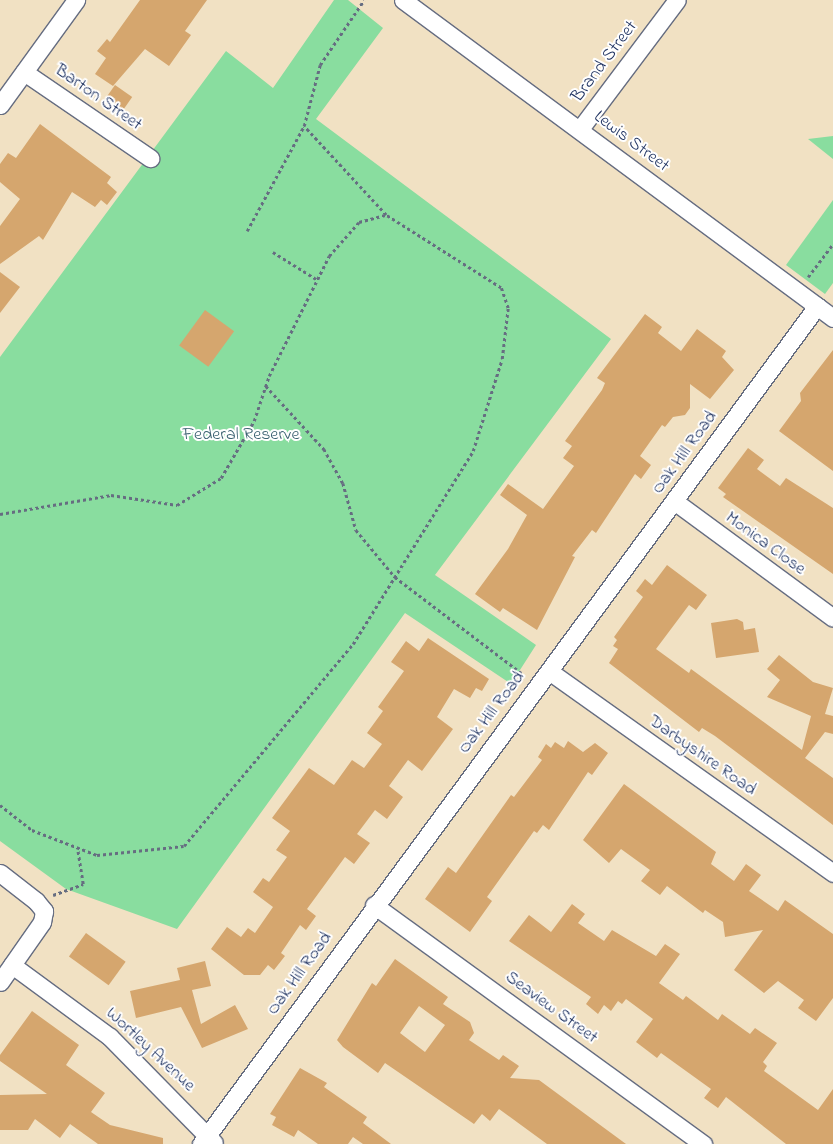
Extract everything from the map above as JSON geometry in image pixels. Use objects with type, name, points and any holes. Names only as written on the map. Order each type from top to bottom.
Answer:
[{"type":"street","points":[[0,105],[76,0]]},
{"type":"street","name":"Lewis Street","points":[[404,0],[833,318]]},
{"type":"street","name":"Brand Street","points":[[580,129],[677,0]]},
{"type":"street","name":"Barton Street","points":[[24,72],[150,158]]},
{"type":"street","name":"Oak Hill Road","points":[[207,1141],[374,905],[537,685],[549,671],[817,306]]},
{"type":"street","name":"Monica Close","points":[[674,501],[833,618]]},
{"type":"street","name":"Darbyshire Road","points":[[549,671],[833,873]]},
{"type":"street","points":[[0,873],[36,901],[44,912],[42,922],[0,982]]},
{"type":"street","name":"Seaview Street","points":[[374,905],[703,1144]]},
{"type":"street","name":"Wortley Avenue","points":[[12,965],[110,1036],[207,1141]]},
{"type":"path","points":[[247,231],[304,126],[320,65],[364,0]]},
{"type":"path","points":[[0,805],[32,830],[97,855],[184,846],[353,644],[473,451],[502,359],[508,308],[501,288],[386,215],[304,126]]},
{"type":"path","points":[[0,514],[111,495],[177,505],[221,478],[254,421],[265,386],[316,279],[329,256],[359,222],[386,215]]},
{"type":"path","points":[[798,291],[833,244]]},
{"type":"path","points":[[273,252],[316,279]]},
{"type":"path","points":[[265,386],[324,450],[343,483],[356,530],[395,576],[537,685]]},
{"type":"path","points":[[36,901],[83,884],[77,847]]},
{"type":"green space","name":"Federal Reserve","points":[[334,0],[348,0],[383,28],[316,119],[611,339],[435,575],[536,645],[511,684],[405,613],[177,929],[66,889],[0,841],[0,357],[226,51],[273,88]]},
{"type":"green space","points":[[833,136],[833,159],[808,139]]},
{"type":"green space","points":[[833,200],[833,283],[825,294],[786,265]]},
{"type":"building","points":[[140,0],[207,0],[185,31],[191,35],[169,66],[145,49],[113,86],[95,74],[106,58],[97,51],[107,39],[110,42]]},
{"type":"building","points":[[115,85],[132,97],[122,112],[105,100]]},
{"type":"building","points":[[40,124],[111,177],[107,183],[117,192],[107,205],[101,200],[95,207],[72,192],[43,240],[39,236],[0,264],[0,226],[20,199],[0,182],[0,164],[8,153],[16,158]]},
{"type":"building","points":[[0,272],[20,287],[0,313]]},
{"type":"building","points":[[205,310],[234,331],[208,367],[179,346]]},
{"type":"building","points":[[645,314],[662,327],[658,333],[681,351],[697,329],[726,351],[722,357],[734,370],[710,399],[690,384],[690,408],[685,415],[673,417],[665,427],[662,425],[640,456],[651,465],[641,479],[635,474],[596,533],[592,530],[572,556],[575,557],[537,630],[503,608],[500,612],[475,594],[508,549],[527,515],[500,495],[508,484],[543,509],[574,466],[563,458],[572,446],[565,441],[602,390],[605,383],[597,378]]},
{"type":"building","points":[[833,350],[833,471],[779,431],[801,401],[800,393]]},
{"type":"building","points":[[748,448],[764,460],[757,469],[780,486],[786,478],[833,508],[833,574],[723,497],[726,494],[718,488]]},
{"type":"building","points":[[667,565],[707,595],[696,610],[689,605],[656,649],[689,673],[691,669],[802,750],[811,716],[767,697],[780,680],[767,669],[779,655],[813,682],[833,688],[825,714],[833,716],[833,734],[825,732],[805,758],[833,778],[833,825],[715,736],[702,728],[699,732],[609,663],[618,649],[613,646],[617,640],[614,637],[643,597],[636,591],[645,579],[652,585]]},
{"type":"building","points":[[737,619],[743,622],[744,630],[755,628],[759,652],[716,658],[711,623]]},
{"type":"building","points":[[428,638],[489,679],[482,691],[476,688],[470,698],[454,689],[437,717],[453,729],[422,771],[408,760],[389,786],[403,797],[387,819],[375,810],[357,834],[370,843],[354,864],[345,857],[307,909],[316,916],[306,930],[300,925],[281,953],[285,956],[274,970],[268,965],[260,975],[244,975],[211,949],[227,927],[241,937],[248,928],[255,933],[273,907],[253,892],[263,878],[269,882],[287,857],[276,850],[290,831],[272,818],[309,768],[334,785],[352,760],[364,768],[382,744],[367,733],[383,711],[378,707],[404,671],[391,662],[406,641],[419,651]]},
{"type":"building","points":[[568,741],[583,752],[595,743],[608,753],[592,775],[588,772],[549,830],[543,825],[537,833],[534,831],[487,897],[492,901],[470,932],[425,899],[448,867],[456,873],[511,795],[514,797],[542,760],[538,757],[546,744],[551,748],[555,742],[564,748]]},
{"type":"building","points":[[624,784],[716,852],[711,864],[734,881],[746,864],[761,875],[749,891],[778,911],[785,900],[833,934],[833,998],[816,1021],[798,1008],[804,1000],[778,981],[764,993],[734,970],[763,930],[725,937],[723,922],[705,910],[703,913],[667,886],[660,895],[641,881],[650,870],[621,849],[609,863],[583,840]]},
{"type":"building","points":[[572,904],[585,914],[578,923],[604,941],[612,930],[656,956],[665,944],[680,954],[659,983],[683,1000],[686,996],[718,1020],[722,1014],[750,1034],[755,1028],[777,1043],[763,1062],[767,1066],[764,1071],[818,1110],[833,1089],[833,1144],[786,1144],[726,1097],[718,1108],[704,1098],[711,1089],[661,1053],[657,1058],[636,1042],[653,1019],[626,999],[622,1004],[618,1001],[611,1011],[604,1005],[598,1014],[586,1004],[591,997],[509,941],[529,915],[551,932]]},
{"type":"building","points":[[86,933],[126,962],[109,985],[69,956]]},
{"type":"building","points":[[395,959],[448,997],[443,1004],[470,1022],[474,1033],[469,1040],[499,1060],[503,1055],[519,1066],[510,1078],[539,1080],[626,1144],[547,1144],[499,1109],[490,1121],[482,1114],[474,1124],[385,1063],[378,1073],[343,1047],[337,1040],[372,983],[376,986]],"holes":[[[419,1006],[445,1025],[425,1052],[400,1033]]]},
{"type":"building","points":[[205,961],[211,986],[192,990],[201,1024],[235,1005],[248,1029],[202,1048],[181,1007],[136,1018],[130,991],[180,980],[177,968]]},
{"type":"building","points":[[32,1011],[79,1045],[66,1065],[105,1093],[91,1112],[110,1125],[163,1138],[163,1144],[98,1144],[70,1124],[60,1138],[35,1119],[28,1130],[0,1130],[0,1095],[47,1094],[0,1061],[0,1055]]},
{"type":"building","points":[[300,1068],[327,1083],[324,1087],[367,1117],[363,1123],[391,1144],[363,1144],[353,1137],[348,1144],[318,1144],[298,1130],[294,1137],[272,1125],[276,1117],[270,1114]]}]
